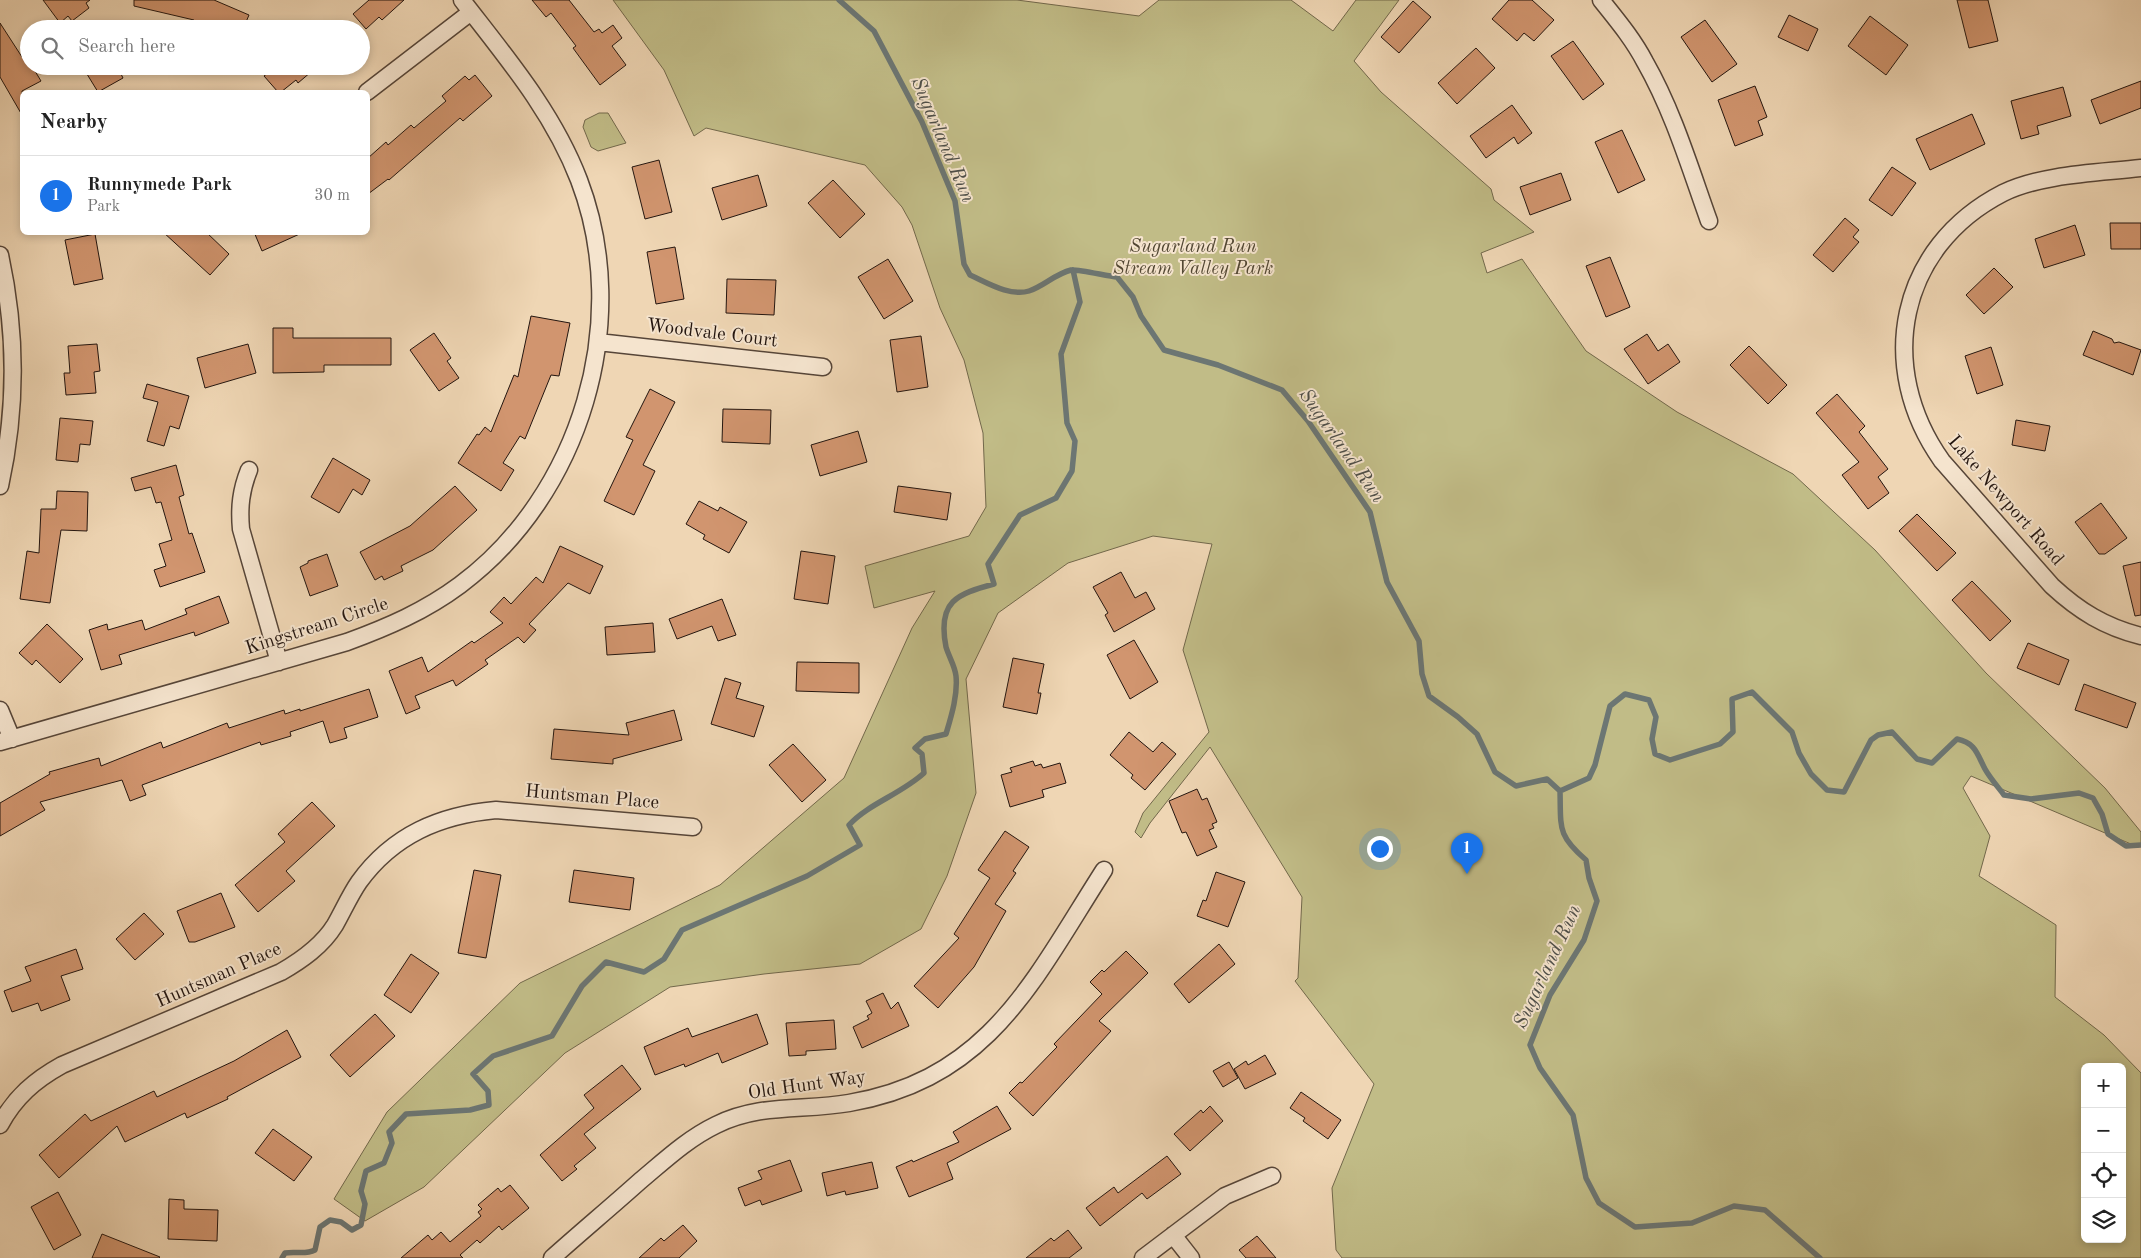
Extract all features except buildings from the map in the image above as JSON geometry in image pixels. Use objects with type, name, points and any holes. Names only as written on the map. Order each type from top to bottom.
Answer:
[{"type":"street","points":[[1601,0],[1641,55],[1662,96],[1709,220]]},
{"type":"street","points":[[369,90],[467,6]]},
{"type":"street","name":"Kingstream Circle","points":[[6,740],[347,642],[392,626],[462,584],[489,560],[543,495],[562,463],[578,426],[590,385],[598,342],[600,308],[598,266],[591,222],[580,182],[564,146],[546,112],[467,6]]},
{"type":"street","name":"Lake Newport Road","points":[[2141,168],[2030,184],[2005,193],[1980,207],[1958,224],[1938,246],[1923,270],[1912,295],[1905,322],[1903,360],[1908,390],[1916,418],[1929,443],[1942,461],[2052,586],[2071,604],[2096,620],[2121,631],[2141,636]]},
{"type":"street","points":[[0,255],[10,303],[14,353],[13,402],[8,452],[0,486]]},
{"type":"street","name":"Woodvale Court","points":[[598,342],[822,367]]},
{"type":"street","points":[[249,470],[242,487],[239,508],[241,529],[279,662]]},
{"type":"street","points":[[0,710],[6,740]]},
{"type":"street","name":"Huntsman Place","points":[[0,1125],[22,1093],[41,1077],[62,1065],[281,972],[301,961],[318,946],[333,927],[358,883],[375,862],[394,845],[417,830],[441,820],[468,813],[496,810],[693,827]]},
{"type":"street","name":"Old Hunt Way","points":[[552,1258],[690,1139],[716,1124],[746,1113],[775,1108],[848,1103],[884,1096],[913,1085],[944,1069],[973,1049],[998,1026],[1020,1000],[1104,870]]},
{"type":"street","points":[[1143,1258],[1225,1196],[1272,1176]]},
{"type":"street","points":[[1174,1234],[1191,1258]]},
{"type":"green space","name":"Sugarland Run Stream Valley Park","points":[[613,0],[1017,0],[1139,16],[1159,0],[1291,0],[1333,31],[1356,0],[1399,0],[1354,61],[1381,92],[1491,189],[1494,200],[1534,232],[1481,253],[1487,273],[1522,259],[1586,351],[1677,412],[1793,474],[1875,550],[1986,673],[2105,788],[2141,832],[2141,846],[2138,847],[1971,776],[1963,788],[1990,836],[1979,876],[2056,925],[2055,997],[2104,1035],[2141,1073],[2141,1258],[1342,1258],[1336,1250],[1332,1188],[1374,1084],[1295,981],[1298,978],[1302,897],[1210,747],[1150,823],[1141,838],[1135,832],[1143,813],[1209,732],[1183,650],[1212,544],[1153,536],[1068,563],[998,613],[966,679],[976,793],[947,876],[921,929],[860,964],[764,974],[670,987],[565,1053],[424,1187],[365,1221],[334,1199],[387,1112],[520,983],[720,885],[844,778],[912,628],[935,591],[874,608],[865,566],[969,536],[986,507],[983,433],[964,360],[940,308],[912,225],[902,207],[865,165],[706,128],[694,136],[664,70]]},
{"type":"green space","points":[[599,113],[608,113],[626,143],[598,151],[591,147],[583,127],[585,120]]},
{"type":"waterway","name":"Sugarland Run","points":[[839,0],[874,31],[922,122],[955,201],[964,264],[970,275],[998,288],[1014,292],[1029,291],[1071,270],[1117,277],[1133,297],[1141,316],[1164,350],[1218,365],[1282,390],[1308,421],[1370,512],[1387,582],[1419,641],[1422,674],[1429,696],[1458,717],[1477,734],[1495,772],[1516,786],[1547,779],[1560,791],[1562,830],[1570,844],[1586,860],[1589,878],[1597,901],[1584,940],[1550,995],[1530,1045],[1540,1068],[1573,1115],[1586,1178],[1599,1203],[1635,1227],[1692,1223],[1734,1206],[1765,1210],[1820,1258]]},
{"type":"waterway","points":[[282,1258],[285,1253],[315,1250],[320,1227],[330,1220],[341,1222],[352,1230],[361,1225],[365,1204],[361,1191],[366,1171],[384,1163],[392,1143],[389,1132],[406,1114],[470,1110],[489,1105],[488,1091],[473,1074],[493,1056],[552,1036],[582,986],[606,962],[644,972],[664,959],[682,930],[807,876],[860,845],[849,825],[865,811],[924,773],[922,754],[915,748],[925,739],[946,734],[955,698],[955,672],[946,647],[944,631],[944,619],[947,609],[960,596],[994,584],[988,564],[1020,515],[1056,498],[1072,471],[1075,441],[1067,423],[1061,354],[1080,302],[1073,270]]},
{"type":"waterway","points":[[1560,791],[1589,778],[1595,765],[1610,706],[1625,694],[1649,700],[1656,717],[1652,739],[1655,754],[1670,760],[1720,744],[1733,732],[1732,699],[1752,692],[1792,732],[1799,753],[1811,774],[1827,790],[1844,792],[1871,740],[1878,735],[1892,732],[1917,759],[1932,763],[1957,739],[1972,746],[1987,772],[2004,795],[2031,799],[2079,793],[2093,798],[2102,814],[2108,834],[2126,846],[2141,845]]},
{"type":"place","name":"Runnymede Park","points":[[1467,874]]}]
